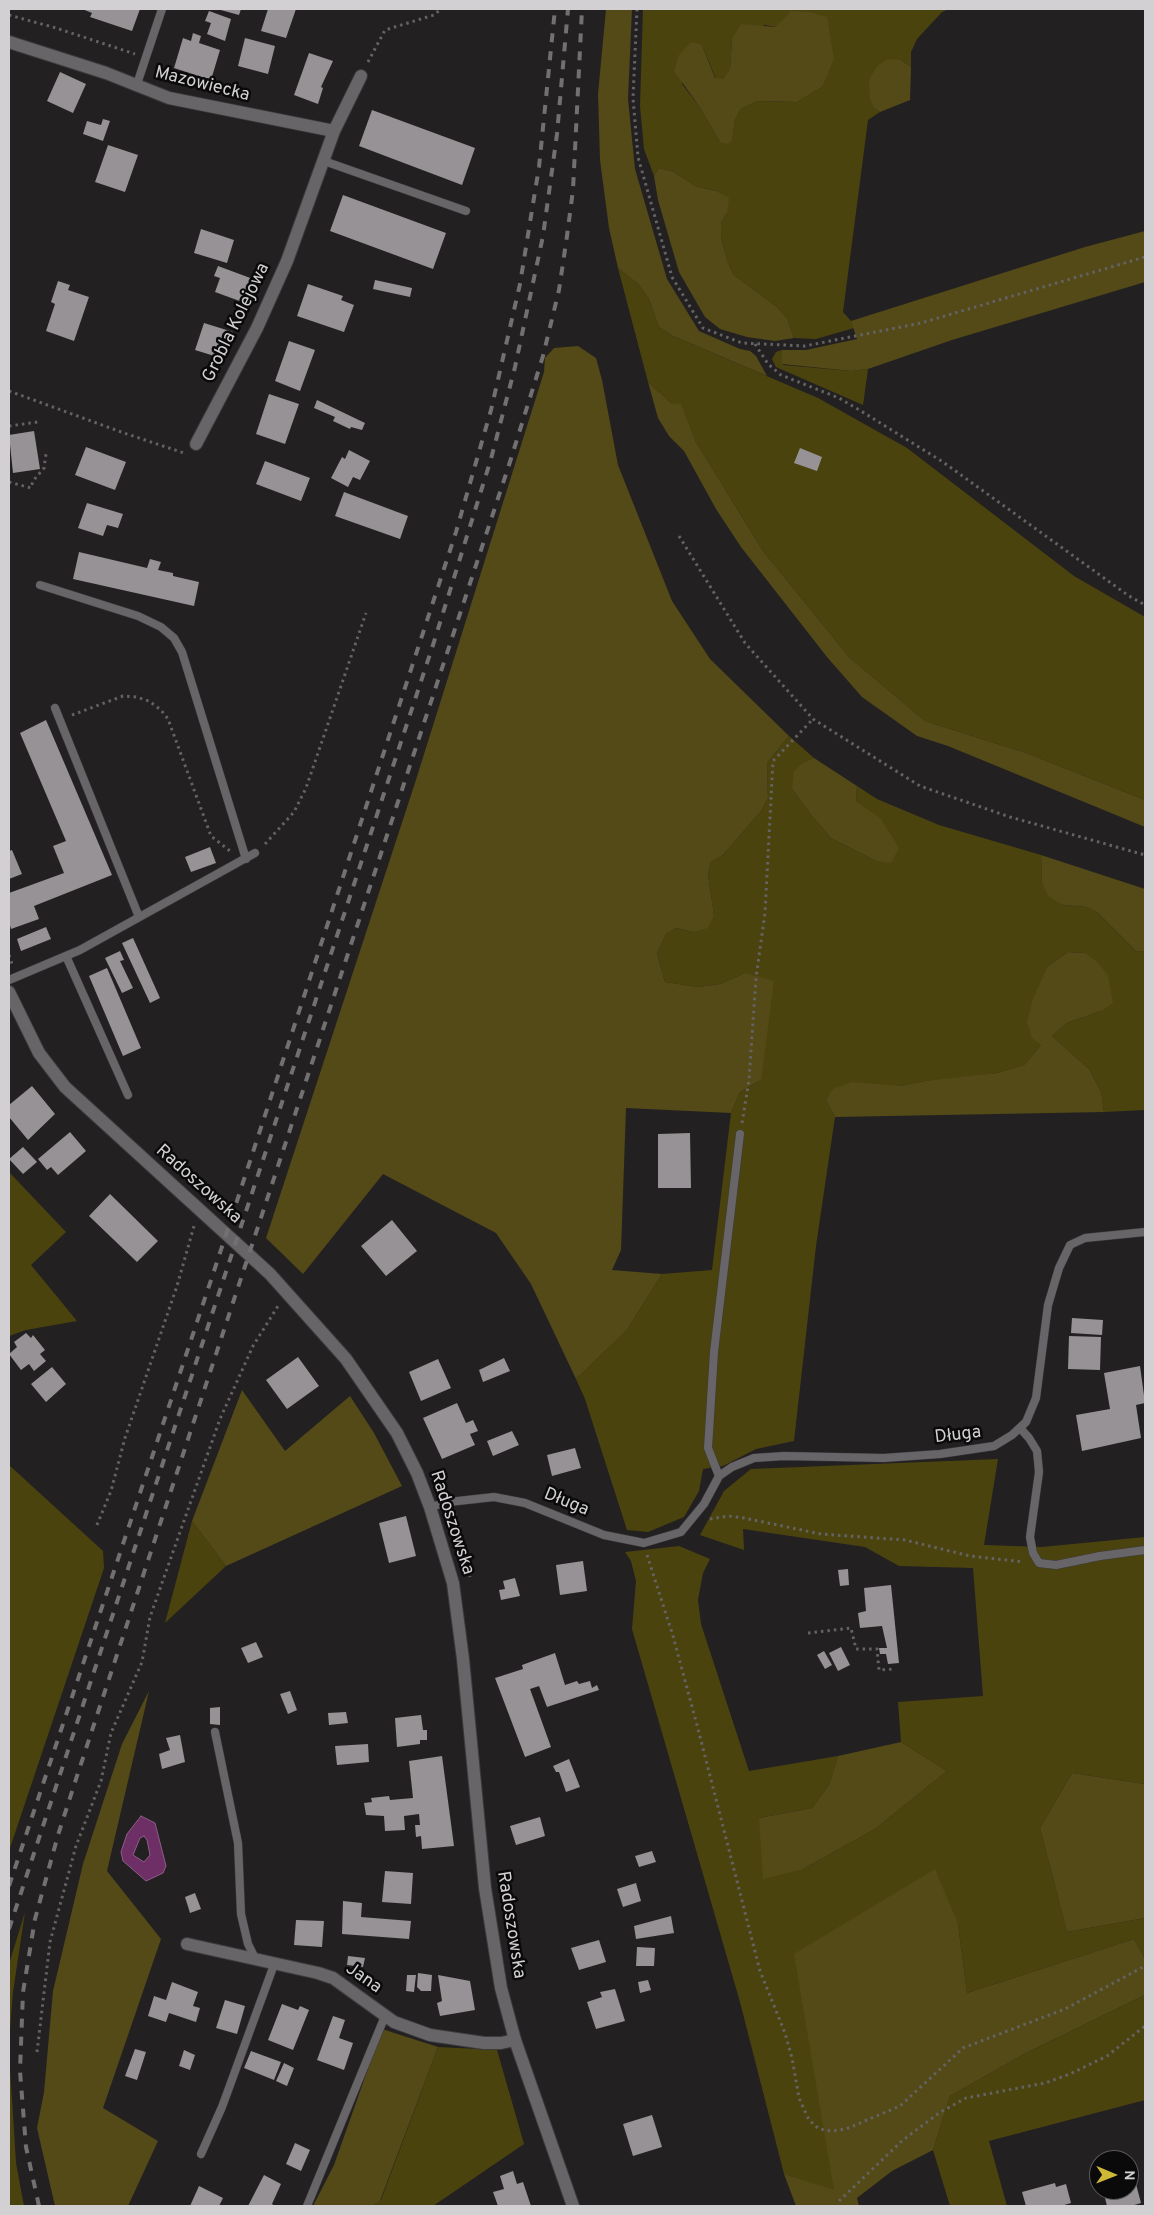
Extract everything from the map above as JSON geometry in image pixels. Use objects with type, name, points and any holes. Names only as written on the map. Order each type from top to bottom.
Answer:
[{"type":"street","name":"Mazowiecka","points":[[9,42],[106,73],[136,87],[169,98],[334,131]]},
{"type":"street","name":"Grobla Kolejowa","points":[[196,444],[256,328],[287,261],[334,131],[362,76]]},
{"type":"street","name":"Radoszowska","points":[[9,992],[40,1053],[65,1087],[270,1274],[346,1358],[397,1433],[417,1473],[430,1508],[455,1599],[491,1931],[501,1988],[515,2040],[573,2206]]},
{"type":"street","name":"Jana","points":[[188,1944],[275,1962],[333,1978],[394,2022],[430,2035],[484,2043],[501,2043],[515,2040]]},
{"type":"lane","points":[[136,87],[162,9]]},
{"type":"lane","points":[[324,161],[466,211]]},
{"type":"lane","points":[[40,585],[138,616],[161,628],[174,638],[182,652],[246,859]]},
{"type":"lane","points":[[55,708],[139,917]]},
{"type":"lane","points":[[9,980],[66,956],[255,853]]},
{"type":"lane","points":[[66,956],[128,1095]]},
{"type":"lane","points":[[719,1476],[708,1448],[714,1352],[740,1134]]},
{"type":"lane","name":"Długa","points":[[430,1508],[449,1502],[494,1497],[525,1502],[604,1534],[644,1543],[681,1532],[704,1504],[719,1476],[732,1467],[754,1458],[784,1456],[884,1458],[940,1454],[994,1446],[1012,1436],[1026,1422],[1036,1398],[1048,1305],[1059,1268],[1070,1245],[1085,1238],[1145,1232]]},
{"type":"lane","points":[[1020,1428],[1037,1451],[1039,1472],[1030,1537],[1033,1553],[1039,1562],[1056,1565],[1100,1556],[1145,1550]]},
{"type":"lane","points":[[215,1732],[238,1843],[241,1914],[248,1944],[255,1958]]},
{"type":"lane","points":[[201,2154],[222,2107],[275,1962]]},
{"type":"lane","points":[[307,2206],[385,2016]]},
{"type":"path","points":[[362,76],[384,30],[434,15],[440,9]]},
{"type":"path","points":[[636,9],[633,98],[638,157],[672,277],[703,328],[742,343],[806,346],[921,323],[1145,257]]},
{"type":"path","points":[[9,15],[56,28],[146,58]]},
{"type":"path","points":[[755,344],[768,364],[781,375],[839,398],[943,462],[1129,596],[1145,605]]},
{"type":"path","points":[[9,390],[176,452],[186,453],[196,444]]},
{"type":"path","points":[[9,426],[38,422]]},
{"type":"path","points":[[9,482],[31,488],[33,481],[44,468],[46,454]]},
{"type":"path","points":[[679,536],[744,643],[813,719],[920,786],[1010,816],[1145,855]]},
{"type":"path","points":[[255,853],[275,834],[300,802],[366,613]]},
{"type":"path","points":[[60,720],[123,696],[149,701],[168,720],[212,836],[227,850],[246,859]]},
{"type":"path","points":[[740,1134],[750,1080],[756,978],[765,913],[773,761],[813,719]]},
{"type":"path","points":[[9,955],[17,977]]},
{"type":"path","points":[[97,1525],[111,1491],[125,1438],[177,1286],[200,1210]]},
{"type":"path","points":[[37,2052],[45,1969],[52,1934],[76,1846],[101,1781],[110,1733],[142,1662],[150,1617],[220,1419],[253,1346],[280,1303],[286,1310]]},
{"type":"path","points":[[715,1517],[729,1516],[763,1521],[785,1528],[821,1534],[905,1540],[970,1556],[1039,1562]]},
{"type":"path","points":[[644,1543],[673,1636],[758,1963],[792,2058],[803,2110],[809,2120],[819,2129],[832,2131],[846,2129],[900,2106],[963,2048],[1066,2009],[1145,1966]]},
{"type":"path","points":[[808,1633],[851,1628],[856,1649],[877,1649],[879,1670],[895,1668]]},
{"type":"path","points":[[839,2200],[903,2140],[938,2113],[966,2098],[1045,2083],[1070,2074],[1107,2056],[1145,2026]]},
{"type":"shaded area","points":[[606,9],[632,9],[628,99],[635,169],[667,279],[699,331],[740,349],[750,351],[756,356],[767,376],[673,336],[659,327],[648,297],[638,284],[618,268],[609,228],[600,160],[598,94]]},
{"type":"shaded area","points":[[643,9],[949,9],[942,12],[917,39],[911,52],[911,67],[901,60],[874,108],[880,112],[868,120],[843,312],[854,328],[816,339],[794,338],[787,318],[777,307],[734,275],[728,263],[721,237],[721,223],[727,213],[716,191],[695,186],[674,172],[659,168],[654,176],[644,149],[640,106]],"holes":[[[765,25],[776,27],[822,87],[797,102],[757,101],[741,109],[735,120],[732,139],[720,142],[699,106],[682,84],[702,45],[716,79],[723,79],[730,70],[732,38]]]},
{"type":"shaded area","points":[[791,11],[810,12],[827,17],[834,59],[822,87],[797,102],[757,101],[741,109],[735,120],[732,140],[728,144],[720,142],[699,106],[674,71],[679,55],[691,42],[702,45],[715,78],[723,79],[730,69],[732,38],[741,24],[776,27]]},
{"type":"shaded area","points":[[888,59],[901,60],[911,67],[910,100],[880,112],[874,108],[870,99],[869,80],[877,66]]},
{"type":"shaded area","points":[[659,168],[674,172],[695,186],[716,191],[729,198],[727,213],[721,223],[721,237],[728,263],[734,275],[777,307],[787,318],[794,338],[775,341],[747,337],[720,329],[705,317],[679,272],[658,200],[654,176]]},
{"type":"shaded area","points":[[1145,231],[1145,282],[952,340],[868,369],[851,371],[782,364],[782,350],[806,350],[857,339],[851,321],[1085,247]]},
{"type":"shaded area","points":[[618,268],[638,284],[648,297],[659,327],[673,336],[818,398],[907,448],[1074,576],[1145,617],[1145,800],[1029,754],[925,721],[849,657],[763,551],[696,442],[681,405],[671,403],[648,382]]},
{"type":"shaded area","points":[[578,346],[596,358],[618,465],[672,601],[710,659],[789,736],[767,763],[768,798],[761,811],[723,855],[711,862],[708,874],[714,915],[708,928],[693,932],[676,928],[666,934],[657,954],[665,982],[698,987],[720,984],[745,973],[774,981],[761,1080],[740,1092],[731,1113],[626,1108],[621,1250],[612,1270],[662,1274],[627,1330],[576,1379],[531,1284],[496,1233],[383,1174],[303,1274],[266,1238],[414,786],[544,372],[545,358],[554,348]]},
{"type":"shaded area","points":[[782,350],[783,365],[851,371],[868,369],[863,405],[776,367],[772,359],[776,352]]},
{"type":"shaded area","points":[[648,382],[671,403],[681,404],[696,442],[763,551],[849,657],[925,721],[1029,754],[1145,800],[1145,827],[948,746],[917,736],[862,697],[827,657],[741,547],[716,509],[684,451],[669,436],[658,418]]},
{"type":"shaded area","points":[[789,736],[814,758],[804,762],[792,789],[831,838],[876,861],[866,809],[856,801],[857,786],[877,799],[939,825],[1041,855],[1042,882],[1063,905],[1086,907],[1097,912],[1136,951],[1145,952],[1145,1110],[1104,1112],[1101,1092],[1090,1070],[1052,1036],[1067,1023],[1101,1011],[1085,953],[1068,952],[1048,966],[1041,1045],[1024,1065],[997,1073],[950,1080],[925,1081],[900,1086],[880,1086],[826,1100],[835,1117],[816,1246],[794,1441],[756,1449],[723,1466],[703,1469],[699,1491],[684,1517],[648,1532],[627,1530],[585,1399],[576,1379],[627,1330],[662,1274],[712,1270],[731,1113],[740,1092],[761,1080],[745,973],[720,984],[698,987],[665,982],[657,954],[666,934],[676,928],[693,932],[714,915],[708,874],[711,862],[723,855],[761,811],[768,798],[767,763]]},
{"type":"shaded area","points":[[814,758],[857,786],[856,801],[881,819],[899,848],[891,863],[876,861],[831,838],[792,789],[794,771],[804,762]]},
{"type":"shaded area","points":[[1041,855],[1145,889],[1145,952],[1136,951],[1097,912],[1086,907],[1063,905],[1048,896],[1042,882]]},
{"type":"shaded area","points":[[1068,952],[1085,953],[1097,962],[1108,975],[1113,1003],[1101,1011],[1067,1023],[1052,1036],[1090,1070],[1101,1092],[1104,1112],[835,1117],[826,1100],[833,1089],[852,1082],[900,1086],[925,1081],[997,1073],[1024,1065],[1041,1045],[1032,1038],[1027,1022],[1033,999],[1048,966]]},
{"type":"shaded area","points":[[9,1172],[66,1232],[31,1265],[77,1321],[26,1330],[9,1336]]},
{"type":"shaded area","points":[[242,1390],[285,1451],[350,1396],[374,1433],[402,1486],[226,1566],[192,1521]]},
{"type":"shaded area","points":[[998,1459],[984,1545],[1042,1547],[1145,1537],[1145,1784],[1072,1773],[1040,1828],[1067,1932],[1145,1918],[1145,1959],[1134,1939],[967,1993],[958,1924],[834,2191],[784,2174],[740,2002],[632,1629],[636,1581],[631,1561],[625,1552],[679,1546],[710,1559],[703,1573],[698,1600],[701,1624],[749,1771],[838,1756],[829,1785],[812,1808],[759,1818],[803,1869],[875,1829],[947,1771],[901,1742],[898,1702],[983,1696],[973,1568],[899,1566],[865,1547],[743,1529],[744,1550],[700,1535],[724,1491],[751,1469]]},
{"type":"shaded area","points":[[9,1465],[103,1551],[104,1568],[9,1851]]},
{"type":"shaded area","points":[[192,1521],[226,1566],[165,1623]]},
{"type":"shaded area","points":[[149,1691],[107,1871],[161,1939],[103,2108],[158,2141],[128,2206],[55,2206],[37,2128],[44,2092],[53,1991],[83,1864],[122,1744]]},
{"type":"shaded area","points":[[901,1742],[947,1771],[875,1829],[803,1869],[763,1879],[759,1818],[812,1808],[829,1785],[838,1756]]},
{"type":"shaded area","points":[[1072,1773],[1145,1784],[1145,1918],[1067,1932],[1040,1828]]},
{"type":"shaded area","points":[[141,1816],[155,1823],[166,1866],[163,1873],[146,1881],[123,1861],[121,1852],[127,1834]],"holes":[[[144,1836],[147,1840],[150,1855],[144,1862],[133,1855],[140,1838]]]},
{"type":"shaded area","points":[[935,1869],[958,1924],[967,1993],[1134,1939],[1145,1959],[1145,1995],[1026,2053],[950,2096],[933,2150],[892,2171],[857,2198],[859,2206],[796,2206],[784,2174],[834,2190],[794,1954]]},
{"type":"shaded area","points":[[25,1912],[13,1992],[9,2042],[9,1964]]},
{"type":"shaded area","points":[[1145,1995],[1145,2100],[989,2141],[1007,2206],[950,2206],[933,2150],[950,2096],[1026,2053]]},
{"type":"shaded area","points":[[382,2029],[438,2047],[380,2201],[372,2206],[313,2206],[334,2165]]},
{"type":"shaded area","points":[[438,2047],[497,2050],[524,2144],[433,2206],[372,2206],[381,2200]]},
{"type":"shaded area","points":[[9,2052],[16,2163],[24,2206],[9,2206]]},
{"type":"building","points":[[82,9],[140,9],[132,31],[90,17],[92,13]]},
{"type":"building","points":[[217,9],[241,9],[239,15]]},
{"type":"building","points":[[268,9],[296,9],[286,38],[261,31]]},
{"type":"building","points":[[209,11],[231,19],[225,41],[207,34],[211,23],[205,21]]},
{"type":"building","points":[[193,33],[201,36],[199,43],[220,50],[211,80],[174,68],[183,38],[191,41]]},
{"type":"building","points":[[245,38],[275,46],[268,74],[238,66]]},
{"type":"building","points":[[309,53],[333,61],[321,87],[323,88],[318,104],[294,95]]},
{"type":"building","points":[[60,72],[86,84],[73,113],[47,101]]},
{"type":"building","points":[[372,110],[475,148],[462,185],[359,146]]},
{"type":"building","points":[[103,119],[110,121],[103,141],[83,134],[87,121],[101,125]]},
{"type":"building","points":[[108,145],[138,155],[125,192],[95,182]]},
{"type":"building","points":[[343,195],[446,233],[433,269],[330,231]]},
{"type":"building","points":[[201,229],[234,240],[227,263],[194,253]]},
{"type":"building","points":[[218,266],[253,279],[245,303],[215,292],[220,278],[214,276]]},
{"type":"building","points":[[375,280],[412,288],[410,297],[373,289]]},
{"type":"building","points":[[58,281],[70,285],[68,290],[89,297],[74,341],[46,331],[55,304],[51,302]]},
{"type":"building","points":[[308,284],[343,296],[341,300],[354,305],[344,332],[297,316]]},
{"type":"building","points":[[204,323],[233,332],[224,359],[195,350]]},
{"type":"building","points":[[289,341],[315,350],[300,391],[275,381]]},
{"type":"building","points":[[269,394],[299,404],[285,444],[256,434]]},
{"type":"building","points":[[317,400],[365,423],[362,430],[351,427],[350,429],[333,421],[335,417],[314,408]]},
{"type":"building","points":[[34,431],[40,469],[13,473],[9,435]]},
{"type":"building","points":[[86,447],[126,462],[115,490],[75,475]]},
{"type":"building","points":[[800,448],[822,457],[817,471],[794,463]]},
{"type":"building","points":[[349,450],[370,461],[360,480],[353,477],[348,487],[331,478],[342,457],[345,459]]},
{"type":"building","points":[[265,461],[310,478],[301,501],[256,484]]},
{"type":"building","points":[[344,492],[408,516],[400,539],[335,516]]},
{"type":"building","points":[[87,503],[123,514],[118,528],[107,525],[103,536],[78,528]]},
{"type":"building","points":[[79,552],[147,568],[150,559],[161,562],[158,570],[173,573],[173,576],[199,582],[194,606],[73,579]]},
{"type":"building","points":[[46,720],[112,875],[34,906],[39,919],[11,929],[9,922],[9,893],[64,873],[53,846],[66,841],[20,733]]},
{"type":"building","points":[[210,847],[216,863],[191,872],[185,857]]},
{"type":"building","points":[[12,850],[22,874],[9,879],[9,851]]},
{"type":"building","points":[[46,927],[51,939],[21,951],[17,939]]},
{"type":"building","points":[[133,938],[160,998],[150,1003],[122,943]]},
{"type":"building","points":[[120,951],[124,960],[120,961],[133,988],[122,993],[105,958]]},
{"type":"building","points":[[107,968],[141,1048],[123,1056],[89,976]]},
{"type":"building","points":[[32,1086],[55,1114],[28,1140],[9,1117],[9,1105]]},
{"type":"building","points":[[70,1132],[86,1151],[58,1175],[51,1167],[47,1170],[38,1159]]},
{"type":"building","points":[[690,1133],[691,1188],[658,1188],[658,1134]]},
{"type":"building","points":[[23,1147],[37,1162],[23,1174],[9,1159]]},
{"type":"building","points":[[110,1194],[158,1241],[137,1262],[89,1216]]},
{"type":"building","points":[[392,1220],[417,1251],[386,1276],[361,1246]]},
{"type":"building","points":[[1072,1318],[1103,1320],[1102,1335],[1071,1333]]},
{"type":"building","points":[[26,1333],[31,1338],[33,1335],[45,1350],[40,1354],[46,1361],[34,1371],[29,1364],[21,1370],[9,1354],[17,1347],[14,1342]]},
{"type":"building","points":[[1069,1336],[1101,1337],[1100,1370],[1068,1369]]},
{"type":"building","points":[[298,1357],[319,1386],[287,1409],[266,1380]]},
{"type":"building","points":[[504,1358],[510,1371],[483,1382],[479,1370]]},
{"type":"building","points":[[438,1359],[451,1388],[421,1401],[409,1372]]},
{"type":"building","points":[[1140,1366],[1145,1403],[1136,1405],[1141,1438],[1082,1451],[1076,1415],[1110,1409],[1104,1373]]},
{"type":"building","points":[[52,1367],[66,1384],[46,1402],[31,1384]]},
{"type":"building","points":[[457,1403],[466,1423],[473,1420],[478,1431],[470,1434],[475,1445],[442,1459],[423,1418]]},
{"type":"building","points":[[512,1431],[519,1445],[493,1456],[487,1441]]},
{"type":"building","points":[[575,1448],[581,1468],[552,1476],[547,1455]]},
{"type":"building","points":[[406,1516],[416,1556],[389,1563],[379,1523]]},
{"type":"building","points":[[583,1561],[587,1591],[560,1595],[556,1565]]},
{"type":"building","points":[[848,1569],[849,1585],[840,1586],[838,1570]]},
{"type":"building","points":[[515,1578],[520,1596],[501,1600],[499,1590],[505,1589],[503,1581]]},
{"type":"building","points":[[891,1585],[899,1663],[888,1664],[886,1654],[880,1654],[879,1648],[887,1648],[882,1626],[860,1628],[858,1613],[866,1611],[864,1588]]},
{"type":"building","points":[[256,1642],[263,1657],[248,1663],[241,1648]]},
{"type":"building","points":[[841,1647],[850,1665],[838,1671],[829,1653]]},
{"type":"building","points":[[824,1651],[832,1665],[825,1669],[817,1655]]},
{"type":"building","points":[[555,1653],[565,1685],[577,1681],[579,1684],[590,1681],[592,1688],[597,1685],[599,1690],[547,1707],[539,1686],[530,1689],[551,1747],[525,1757],[495,1678],[523,1669],[522,1665]]},
{"type":"building","points":[[290,1691],[297,1710],[288,1714],[280,1694]]},
{"type":"building","points":[[220,1707],[220,1725],[210,1724],[210,1708]]},
{"type":"building","points":[[346,1712],[348,1723],[329,1725],[328,1713]]},
{"type":"building","points":[[421,1715],[423,1730],[427,1730],[427,1740],[420,1740],[420,1744],[397,1747],[395,1718]]},
{"type":"building","points":[[180,1735],[185,1762],[162,1769],[159,1754],[170,1750],[166,1738]]},
{"type":"building","points":[[368,1744],[369,1762],[337,1765],[335,1746]]},
{"type":"building","points":[[442,1756],[454,1846],[422,1849],[421,1836],[416,1837],[415,1825],[420,1825],[419,1814],[404,1816],[405,1830],[385,1831],[384,1816],[366,1815],[364,1803],[372,1802],[371,1798],[389,1796],[390,1800],[413,1798],[409,1761]]},
{"type":"building","points":[[569,1759],[580,1787],[566,1792],[559,1772],[556,1772],[553,1766]]},
{"type":"building","points":[[540,1817],[545,1836],[516,1845],[510,1826]]},
{"type":"building","points":[[652,1851],[656,1862],[639,1867],[635,1856]]},
{"type":"building","points":[[385,1871],[413,1873],[411,1904],[382,1902]]},
{"type":"building","points":[[636,1883],[641,1901],[623,1907],[617,1889]]},
{"type":"building","points":[[195,1893],[201,1909],[190,1913],[185,1897]]},
{"type":"building","points":[[343,1901],[362,1903],[361,1917],[411,1921],[409,1939],[342,1934]]},
{"type":"building","points":[[671,1916],[674,1933],[636,1939],[634,1926]]},
{"type":"building","points":[[296,1920],[324,1921],[322,1947],[294,1945]]},
{"type":"building","points":[[599,1940],[606,1962],[579,1970],[571,1948]]},
{"type":"building","points":[[637,1947],[655,1948],[654,1966],[636,1966]]},
{"type":"building","points":[[348,1956],[365,1958],[363,1967],[347,1965]]},
{"type":"building","points":[[418,1973],[432,1975],[431,1991],[421,1991],[417,1987]]},
{"type":"building","points":[[407,1975],[416,1975],[414,1992],[406,1991]]},
{"type":"building","points":[[438,1975],[470,1981],[475,2010],[440,2016],[437,2003],[442,2001]]},
{"type":"building","points":[[648,1980],[651,1990],[640,1993],[638,1982]]},
{"type":"building","points":[[172,1982],[198,1992],[193,2006],[200,2008],[196,2022],[169,2013],[166,2022],[148,2016],[154,1996],[166,2000]]},
{"type":"building","points":[[615,1989],[625,2021],[596,2029],[587,2002],[602,1997],[600,1992]]},
{"type":"building","points":[[225,2000],[245,2006],[237,2034],[216,2028]]},
{"type":"building","points":[[282,2004],[298,2010],[300,2006],[309,2010],[293,2050],[268,2040]]},
{"type":"building","points":[[333,2016],[345,2020],[339,2038],[353,2043],[344,2070],[317,2060]]},
{"type":"building","points":[[135,2049],[146,2052],[137,2080],[125,2076]]},
{"type":"building","points":[[184,2050],[195,2055],[190,2070],[179,2066]]},
{"type":"building","points":[[251,2051],[281,2062],[274,2080],[244,2068]]},
{"type":"building","points":[[284,2063],[294,2068],[287,2086],[276,2081]]},
{"type":"building","points":[[652,2115],[662,2147],[633,2156],[623,2124]]},
{"type":"building","points":[[295,2143],[310,2150],[301,2171],[286,2164]]},
{"type":"building","points":[[513,2171],[517,2184],[523,2182],[531,2206],[498,2206],[493,2192],[504,2189],[500,2176]]},
{"type":"building","points":[[264,2175],[281,2184],[272,2204],[275,2206],[248,2206]]},
{"type":"building","points":[[1055,2183],[1056,2187],[1066,2184],[1071,2203],[1061,2206],[1026,2206],[1022,2192]]},
{"type":"building","points":[[199,2186],[223,2198],[219,2206],[190,2206]]},
{"type":"building","points":[[1139,2195],[1141,2203],[1131,2206],[1107,2206],[1106,2200],[1139,2200]]},
{"type":"railway","points":[[9,1886],[215,1268],[456,532],[491,410],[520,284],[539,167],[555,9]]},
{"type":"railway","points":[[9,1929],[433,645],[491,459],[515,367],[543,236],[557,134],[568,9]]},
{"type":"railway","points":[[39,2206],[26,2147],[20,2071],[23,1992],[35,1919],[58,1835],[77,1776],[509,465],[543,356],[559,290],[573,190],[582,9]]}]
